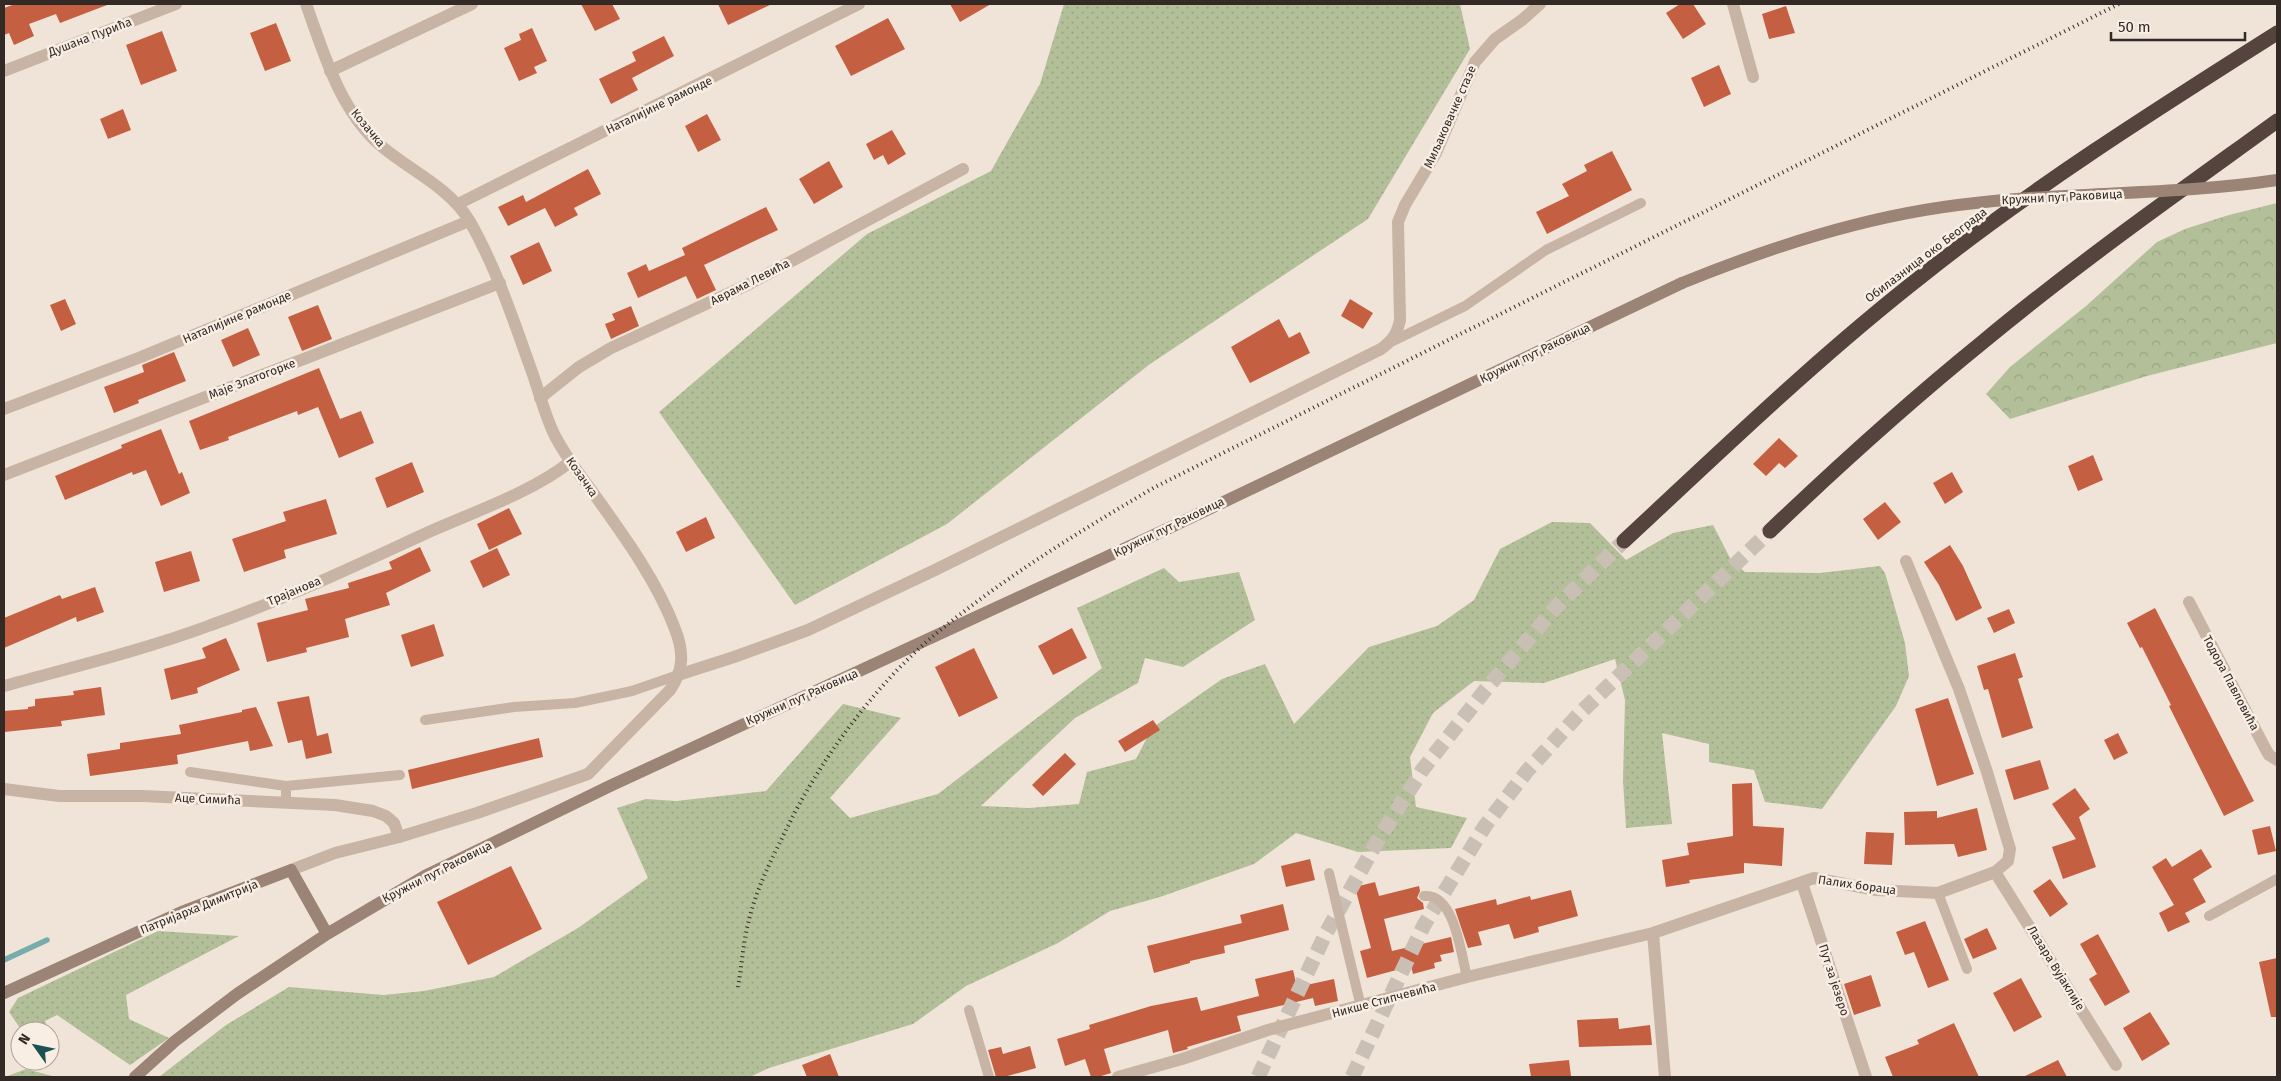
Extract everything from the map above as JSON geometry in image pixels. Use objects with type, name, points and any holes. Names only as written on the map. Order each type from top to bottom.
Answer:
[{"type":"highway","name":"Обилазница око Београда","points":[[1624,541],[1803,375],[1924,274],[2076,164],[2277,33]]},
{"type":"highway","points":[[1770,532],[1891,418],[1985,340],[2098,253],[2277,121]]},
{"type":"main road","name":"Кружни пут Раковица","points":[[135,1077],[201,1020],[327,934],[412,882],[612,785],[1081,569],[1682,283],[1791,242],[1956,205],[1996,200],[2223,188],[2277,180]]},
{"type":"main road","points":[[291,870],[327,934]]},
{"type":"main road","name":"Патријарха Димитрија","points":[[4,993],[184,911],[291,870]]},
{"type":"street","name":"Душана Пурића","points":[[4,71],[176,4]]},
{"type":"street","name":"Козачка","points":[[306,4],[330,71],[351,109],[372,137],[393,156],[458,204],[469,221],[500,283],[554,433],[570,462],[621,533],[667,610],[681,647],[682,662],[678,675],[664,697],[632,726],[588,774],[477,813],[399,837]]},
{"type":"street","points":[[330,71],[472,4]]},
{"type":"street","name":"Наталијине рамонде","points":[[458,204],[859,4]]},
{"type":"street","name":"Миљаковачке стазе","points":[[1391,342],[1397,333],[1400,320],[1398,222],[1405,205],[1436,153],[1475,62],[1495,38],[1522,20],[1540,4]]},
{"type":"street","points":[[1733,4],[1754,77]]},
{"type":"street","name":"Аврама Левића","points":[[540,398],[579,367],[611,348],[749,284],[963,169]]},
{"type":"street","name":"Наталијине рамонде","points":[[4,409],[132,361],[469,221]]},
{"type":"street","name":"Маје Златогорке","points":[[4,475],[500,283]]},
{"type":"street","points":[[678,675],[734,657],[817,626],[935,570],[1381,350],[1391,342]]},
{"type":"street","name":"Трајанова","points":[[4,686],[211,625],[297,590],[489,505],[539,482],[570,462]]},
{"type":"street","points":[[1906,561],[1959,689],[2010,849],[2008,861],[1995,872]]},
{"type":"street","name":"Тодора Павловића","points":[[2189,602],[2265,748],[2269,755],[2277,760]]},
{"type":"street","name":"Аце Симића","points":[[4,790],[58,796],[143,796],[335,805],[379,812],[394,823],[399,837]]},
{"type":"street","name":"Патријарха Димитрија","points":[[291,870],[334,853],[399,837]]},
{"type":"street","name":"Палих бораца","points":[[1653,934],[1819,878],[1876,890],[1938,894],[1995,872]]},
{"type":"street","name":"Лазара Вујаклије","points":[[1995,872],[2116,1065]]},
{"type":"street","name":"Пут за језеро","points":[[1802,883],[1866,1077]]},
{"type":"street","points":[[1653,934],[1665,1077]]},
{"type":"street","name":"Никше Стипчевића","points":[[1118,1077],[1182,1059],[1268,1030],[1467,977],[1653,934]]},
{"type":"lane","points":[[1391,342],[1465,306],[1546,250],[1642,203]]},
{"type":"lane","points":[[426,720],[505,708],[575,703],[632,691],[678,675]]},
{"type":"lane","points":[[190,772],[286,786],[400,775]]},
{"type":"lane","points":[[286,786],[286,802]]},
{"type":"lane","points":[[1329,873],[1361,1006]]},
{"type":"lane","points":[[2209,916],[2277,879]]},
{"type":"lane","points":[[1938,894],[1967,969]]},
{"type":"lane","points":[[1424,896],[1430,895],[1438,898],[1451,916],[1467,977]]},
{"type":"lane","points":[[969,1010],[989,1077]]},
{"type":"green space","points":[[1064,4],[1460,4],[1470,49],[1368,219],[1150,364],[947,524],[795,605],[659,412],[867,234],[991,171],[1040,84]]},
{"type":"green space","points":[[2277,203],[2277,343],[2147,376],[2010,419],[1986,394],[2010,367],[2086,306],[2157,242],[2185,229],[2229,215]]},
{"type":"green space","points":[[1552,522],[1590,523],[1626,560],[1673,533],[1713,525],[1731,560],[1745,572],[1820,573],[1880,566],[1885,573],[1905,643],[1909,676],[1896,706],[1822,809],[1765,802],[1754,770],[1709,762],[1709,744],[1662,733],[1672,824],[1626,828],[1623,781],[1625,700],[1615,659],[1544,683],[1474,681],[1433,713],[1410,757],[1416,807],[1467,818],[1451,848],[1358,852],[1296,833],[1254,864],[1160,897],[1110,911],[1058,943],[966,986],[913,1024],[769,1068],[750,1077],[159,1077],[226,1025],[289,987],[383,995],[424,991],[494,977],[578,928],[648,878],[617,808],[646,799],[676,801],[766,791],[843,704],[901,718],[830,798],[850,818],[938,794],[1102,668],[1077,608],[1164,568],[1179,582],[1239,572],[1255,620],[1183,667],[1145,658],[1138,683],[1075,718],[981,806],[1029,808],[1079,804],[1087,772],[1136,759],[1152,728],[1222,679],[1265,664],[1294,724],[1369,647],[1437,626],[1474,600],[1500,549]]},
{"type":"green space","points":[[158,931],[239,936],[126,995],[129,1019],[169,1038],[130,1065],[57,1015],[45,1021],[15,1021],[9,1012],[18,998]]},
{"type":"green space","points":[[21,1071],[34,1071],[56,1077],[5,1077]]},
{"type":"building","points":[[15,4],[107,5],[60,23],[56,14],[29,24],[34,36],[14,45],[9,33],[4,35],[4,8]]},
{"type":"building","points":[[581,4],[612,4],[620,19],[595,31]]},
{"type":"building","points":[[718,4],[772,4],[728,25]]},
{"type":"building","points":[[950,4],[991,4],[960,22]]},
{"type":"building","points":[[1680,4],[1693,4],[1706,24],[1683,39],[1666,13]]},
{"type":"building","points":[[1786,6],[1795,33],[1769,39],[1762,14]]},
{"type":"building","points":[[888,18],[905,49],[851,76],[835,46]]},
{"type":"building","points":[[276,23],[291,61],[265,71],[250,33]]},
{"type":"building","points":[[532,28],[547,61],[534,67],[537,73],[519,81],[504,48],[521,40],[519,34]]},
{"type":"building","points":[[162,31],[177,71],[141,85],[126,45]]},
{"type":"building","points":[[664,36],[674,56],[632,78],[638,90],[611,104],[599,79],[636,61],[632,52]]},
{"type":"building","points":[[1719,65],[1731,94],[1704,107],[1691,78]]},
{"type":"building","points":[[123,109],[131,130],[108,139],[100,119]]},
{"type":"building","points":[[707,114],[721,140],[698,152],[685,126]]},
{"type":"building","points":[[892,130],[906,154],[888,165],[883,155],[874,160],[866,144]]},
{"type":"building","points":[[1612,151],[1632,190],[1547,234],[1536,212],[1569,196],[1562,184],[1587,171],[1584,165]]},
{"type":"building","points":[[829,161],[843,187],[814,204],[799,179]]},
{"type":"building","points":[[588,169],[601,194],[574,208],[578,215],[555,227],[545,208],[508,226],[498,207],[523,195],[526,202]]},
{"type":"building","points":[[766,207],[778,230],[704,265],[716,290],[697,299],[686,276],[638,298],[627,273],[646,264],[649,271],[685,255],[682,248]]},
{"type":"building","points":[[539,242],[552,271],[523,285],[510,256]]},
{"type":"building","points":[[65,299],[76,324],[61,331],[50,305]]},
{"type":"building","points":[[1350,299],[1373,313],[1363,329],[1341,316]]},
{"type":"building","points":[[318,305],[332,339],[302,351],[288,317]]},
{"type":"building","points":[[631,306],[639,326],[611,339],[605,324],[615,320],[612,314]]},
{"type":"building","points":[[1279,319],[1289,338],[1300,332],[1310,353],[1250,383],[1231,347]]},
{"type":"building","points":[[248,328],[260,355],[233,367],[221,340]]},
{"type":"building","points":[[174,352],[186,381],[138,400],[139,403],[114,413],[104,387],[144,372],[142,365]]},
{"type":"building","points":[[319,368],[340,419],[361,411],[374,443],[339,458],[318,407],[298,415],[297,411],[228,437],[229,440],[200,450],[189,421]]},
{"type":"building","points":[[161,429],[179,474],[182,472],[190,493],[161,506],[146,470],[133,475],[132,472],[65,500],[55,476],[122,448],[121,445]]},
{"type":"building","points":[[1779,438],[1798,456],[1785,468],[1779,463],[1766,476],[1753,464]]},
{"type":"building","points":[[2093,455],[2103,480],[2078,491],[2068,466]]},
{"type":"building","points":[[412,462],[424,492],[387,508],[375,478]]},
{"type":"building","points":[[1952,472],[1963,492],[1945,504],[1933,483]]},
{"type":"building","points":[[326,499],[337,534],[284,550],[286,558],[244,572],[232,539],[286,521],[283,512]]},
{"type":"building","points":[[1885,502],[1901,522],[1878,540],[1863,519]]},
{"type":"building","points":[[509,508],[522,534],[489,550],[477,524]]},
{"type":"building","points":[[706,517],[715,538],[686,552],[676,532]]},
{"type":"building","points":[[1950,545],[1963,566],[1982,608],[1956,621],[1939,585],[1924,562]]},
{"type":"building","points":[[420,547],[431,571],[386,593],[390,605],[345,619],[349,637],[306,648],[307,652],[267,662],[257,623],[308,610],[305,599],[349,588],[348,583],[392,569],[389,562]]},
{"type":"building","points":[[497,548],[510,575],[483,588],[470,561]]},
{"type":"building","points":[[191,551],[200,581],[164,592],[155,562]]},
{"type":"building","points":[[95,587],[104,612],[77,622],[76,617],[4,648],[4,618],[60,595],[62,599]]},
{"type":"building","points":[[2155,608],[2254,801],[2224,816],[2142,647],[2140,648],[2127,623]]},
{"type":"building","points":[[2009,609],[2015,623],[1994,633],[1987,618]]},
{"type":"building","points":[[434,624],[444,656],[411,667],[401,635]]},
{"type":"building","points":[[1072,628],[1087,658],[1053,675],[1038,646]]},
{"type":"building","points":[[226,638],[240,670],[197,688],[198,693],[171,700],[164,669],[206,658],[202,648]]},
{"type":"building","points":[[974,648],[998,698],[959,717],[935,667]]},
{"type":"building","points":[[2015,653],[2023,677],[2018,679],[2033,728],[2002,738],[1988,689],[1984,690],[1977,666]]},
{"type":"building","points":[[101,687],[105,715],[61,721],[62,726],[4,732],[4,711],[28,709],[28,707],[35,706],[35,699],[74,695],[73,691]]},
{"type":"building","points":[[309,696],[317,736],[328,733],[332,753],[306,759],[302,740],[288,743],[277,702]]},
{"type":"building","points":[[1948,698],[1974,774],[1937,786],[1915,709]]},
{"type":"building","points":[[256,707],[273,746],[250,751],[248,741],[177,755],[178,764],[90,776],[87,754],[120,749],[120,743],[181,734],[179,725],[242,712],[242,710]]},
{"type":"building","points":[[1153,720],[1160,730],[1125,752],[1118,741]]},
{"type":"building","points":[[2118,733],[2128,753],[2114,760],[2104,740]]},
{"type":"building","points":[[539,738],[543,757],[412,789],[408,770]]},
{"type":"building","points":[[1065,753],[1076,764],[1043,796],[1032,785]]},
{"type":"building","points":[[2040,760],[2049,789],[2014,800],[2005,770]]},
{"type":"building","points":[[1752,783],[1753,826],[1784,828],[1782,866],[1744,863],[1744,873],[1689,880],[1690,883],[1666,887],[1662,860],[1689,855],[1687,843],[1733,836],[1732,784]]},
{"type":"building","points":[[2075,788],[2090,809],[2079,817],[2096,867],[2063,879],[2052,847],[2076,839],[2052,804]]},
{"type":"building","points":[[1977,808],[1987,850],[1958,857],[1954,844],[1905,845],[1904,812],[1937,811],[1937,818]]},
{"type":"building","points":[[2270,826],[2276,851],[2258,855],[2252,830]]},
{"type":"building","points":[[1866,832],[1894,833],[1892,865],[1864,864]]},
{"type":"building","points":[[2201,849],[2212,867],[2193,879],[2206,902],[2185,913],[2190,922],[2168,932],[2159,913],[2174,905],[2152,867],[2166,858],[2172,867]]},
{"type":"building","points":[[1310,859],[1315,880],[1286,887],[1281,866]]},
{"type":"building","points":[[511,866],[542,929],[468,965],[437,902]]},
{"type":"building","points":[[2050,879],[2068,904],[2050,917],[2033,891]]},
{"type":"building","points":[[1375,882],[1379,896],[1419,886],[1420,891],[1417,898],[1423,903],[1424,909],[1384,919],[1392,951],[1451,937],[1454,952],[1440,955],[1442,961],[1434,963],[1435,968],[1413,974],[1411,966],[1367,978],[1360,951],[1371,948],[1355,887]]},
{"type":"building","points":[[1571,890],[1578,916],[1538,927],[1539,932],[1514,939],[1509,924],[1478,932],[1482,945],[1468,948],[1455,909],[1496,899],[1497,905],[1530,896],[1531,900]]},
{"type":"building","points":[[1283,904],[1289,930],[1224,946],[1225,953],[1190,961],[1190,963],[1154,973],[1147,946],[1242,923],[1240,915]]},
{"type":"building","points":[[1925,921],[1949,980],[1928,988],[1914,952],[1905,955],[1896,932]]},
{"type":"building","points":[[1987,928],[1997,949],[1973,959],[1964,939]]},
{"type":"building","points":[[2098,934],[2130,992],[2105,1006],[2089,979],[2097,974],[2080,944]]},
{"type":"building","points":[[2277,958],[2277,1017],[2271,1017],[2259,962]]},
{"type":"building","points":[[1293,970],[1297,987],[1334,979],[1338,1001],[1315,1006],[1313,998],[1237,1016],[1241,1031],[1173,1053],[1168,1030],[1104,1049],[1111,1073],[1098,1077],[1091,1077],[1085,1059],[1065,1066],[1057,1039],[1090,1029],[1089,1025],[1151,1006],[1197,997],[1201,1011],[1259,996],[1255,979]]},
{"type":"building","points":[[1871,975],[1881,1006],[1854,1015],[1844,984]]},
{"type":"building","points":[[2021,978],[2042,1017],[2014,1032],[1993,993]]},
{"type":"building","points":[[2150,1012],[2170,1044],[2142,1061],[2123,1028]]},
{"type":"building","points":[[1618,1018],[1619,1029],[1650,1025],[1652,1045],[1579,1047],[1577,1020]]},
{"type":"building","points":[[1954,1023],[1979,1077],[1893,1077],[1885,1057],[1919,1044],[1917,1040]]},
{"type":"building","points":[[1030,1046],[1036,1068],[1004,1077],[996,1077],[988,1050],[1001,1047],[1003,1054]]},
{"type":"building","points":[[830,1054],[839,1077],[807,1077],[802,1065]]},
{"type":"building","points":[[1569,1060],[1571,1076],[1531,1077],[1529,1064]]},
{"type":"building","points":[[2058,1060],[2067,1077],[2023,1077]]},
{"type":"waterway","points":[[4,960],[47,940]]},
{"type":"tunnel","points":[[1352,1077],[1424,925],[1485,826],[1527,771],[1580,713],[1770,531]]},
{"type":"tunnel","points":[[1258,1077],[1326,933],[1378,840],[1423,769],[1486,689],[1556,607],[1624,541]]},
{"type":"railway","points":[[738,987],[745,937],[764,875],[799,805],[832,751],[871,699],[915,652],[990,592],[1071,538],[1155,487],[2119,4]]}]
